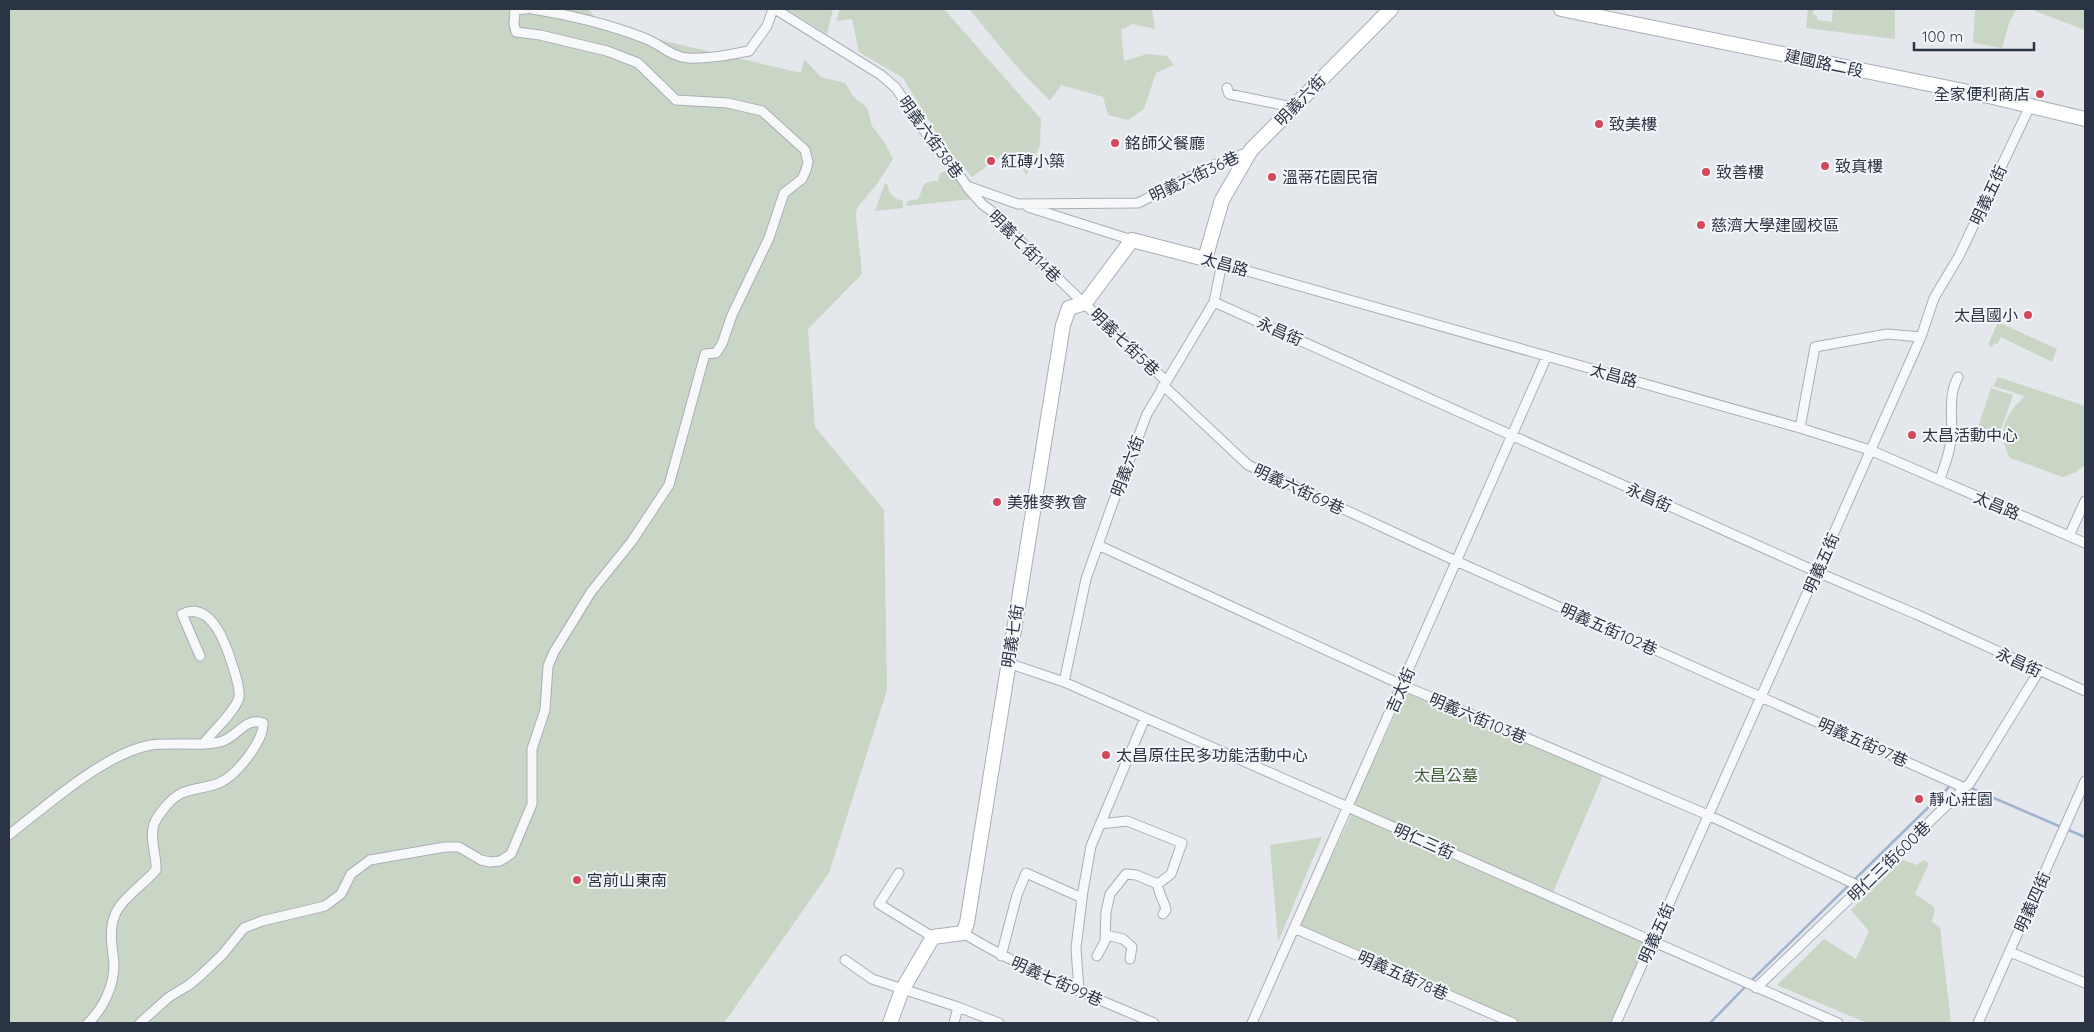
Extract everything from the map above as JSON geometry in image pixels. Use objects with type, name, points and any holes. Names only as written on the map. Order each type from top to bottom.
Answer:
[{"type":"street","points":[[140,1023],[169,997],[201,975],[222,955],[244,928],[262,921],[325,906],[341,894],[351,874],[370,860],[445,846],[459,847],[481,860],[490,862],[500,861],[511,854],[532,804],[532,749],[545,710],[548,666],[554,652],[591,592],[632,541],[669,485],[705,354],[716,353],[722,344],[732,315],[769,238],[784,194],[802,179],[806,170],[808,162],[805,150],[762,111],[728,103],[676,100],[638,63],[607,51],[540,35],[516,32],[514,24],[515,10],[526,9]]},
{"type":"street","points":[[532,9],[617,28],[651,40],[675,55],[688,58],[722,56],[749,51],[767,26],[774,9]]},
{"type":"street","name":"明義六街38巷","points":[[774,9],[881,75],[896,88],[936,148],[952,165],[967,186],[1018,204],[1138,203]]},
{"type":"street","name":"明義六街","points":[[1205,259],[1222,200],[1251,150],[1391,9]]},
{"type":"street","name":"建國路二段","points":[[1561,9],[1992,97],[2085,119]]},
{"type":"street","points":[[1227,88],[1229,94],[1292,107]]},
{"type":"street","name":"明義五街","points":[[1616,1023],[1921,336],[1934,298],[1959,256],[2030,106]]},
{"type":"street","name":"明義六街36巷","points":[[1138,203],[1212,166],[1251,150]]},
{"type":"street","name":"明義七街14巷","points":[[967,186],[982,204],[1069,291],[1085,303]]},
{"type":"street","points":[[1018,204],[1132,240]]},
{"type":"street","name":"太昌路","points":[[1132,240],[1222,263],[1800,428],[1870,450],[2085,543]]},
{"type":"street","name":"明義七街","points":[[963,933],[967,923],[1063,326],[1069,308],[1085,303],[1132,240]]},
{"type":"street","name":"明義六街","points":[[1064,682],[1086,579],[1147,414],[1214,302],[1222,263]]},
{"type":"street","name":"永昌街","points":[[1214,302],[1817,572],[1918,614],[2085,691]]},
{"type":"street","name":"明義七街5巷","points":[[1085,303],[1164,384]]},
{"type":"street","points":[[1800,428],[1814,347],[1888,334],[1921,336]]},
{"type":"street","name":"吉太街","points":[[1252,1023],[1547,356]]},
{"type":"street","points":[[1940,480],[1951,445],[1952,387],[1958,377]]},
{"type":"street","name":"明義六街69巷","points":[[1164,384],[1167,389],[1248,465],[1456,561]]},
{"type":"street","points":[[2070,536],[2085,501]]},
{"type":"street","name":"明義六街103巷","points":[[1098,545],[1402,685],[1708,815],[1861,888]]},
{"type":"street","name":"明義五街102巷","points":[[1456,561],[1761,696]]},
{"type":"street","points":[[200,656],[182,614],[188,611],[205,615],[216,626],[226,645],[236,678],[239,698],[226,719],[204,743]]},
{"type":"street","name":"明仁三街","points":[[1008,663],[1064,682],[1838,1023]]},
{"type":"street","name":"明仁三街600巷","points":[[1751,986],[1861,888],[1970,783],[2039,671]]},
{"type":"street","name":"明義五街97巷","points":[[1761,696],[1965,788]]},
{"type":"street","points":[[1079,991],[1076,948],[1091,846],[1145,718]]},
{"type":"street","points":[[9,835],[51,802],[119,755],[149,745],[225,741],[246,724],[256,721],[263,723],[263,729],[254,750],[234,772],[222,782],[182,794],[164,808],[154,825],[156,870],[145,884],[123,902],[114,916],[111,946],[114,966],[109,993],[98,1014],[88,1023]]},
{"type":"street","name":"明義四街","points":[[1978,1023],[2085,781]]},
{"type":"street","points":[[1100,824],[1127,821],[1182,843],[1170,874],[1158,884]]},
{"type":"street","points":[[899,873],[879,904],[933,937],[963,933]]},
{"type":"street","points":[[1001,956],[1026,873],[1082,898]]},
{"type":"street","points":[[1097,956],[1106,941],[1106,912],[1110,894],[1126,874],[1136,875],[1158,884]]},
{"type":"street","points":[[1158,884],[1158,892],[1165,904],[1166,910],[1164,914]]},
{"type":"street","name":"明義五街78巷","points":[[1294,928],[1513,1023]]},
{"type":"street","name":"明義七街99巷","points":[[963,933],[1001,956],[1154,1023]]},
{"type":"street","points":[[1106,935],[1123,939],[1132,947],[1130,959]]},
{"type":"street","points":[[890,1023],[902,990],[933,937]]},
{"type":"street","points":[[2010,952],[2085,983]]},
{"type":"street","points":[[845,960],[872,978],[999,1023]]},
{"type":"street","points":[[954,1023],[958,1007]]},
{"type":"green space","points":[[9,9],[588,9],[604,27],[801,73],[804,59],[821,77],[845,83],[853,96],[867,108],[872,126],[885,143],[893,159],[877,184],[857,208],[856,216],[862,274],[808,329],[815,427],[884,510],[887,690],[829,873],[724,1023],[9,1023]]},
{"type":"green space","points":[[786,9],[833,9],[827,34]]},
{"type":"green space","points":[[840,9],[944,9],[1041,119],[1040,145],[1026,176],[1020,157],[1005,153],[972,177],[944,145],[903,78],[859,52],[852,19],[836,21]]},
{"type":"green space","points":[[969,9],[1152,9],[1155,29],[1133,24],[1121,30],[1124,61],[1147,54],[1167,56],[1174,65],[1156,73],[1144,109],[1128,120],[1108,115],[1103,97],[1061,85],[1050,101],[1017,67]]},
{"type":"green space","points":[[1808,9],[1814,9],[1813,15],[1817,15],[1817,20],[1832,22],[1833,9],[1895,9],[1895,39],[1806,28]]},
{"type":"green space","points":[[1975,9],[2017,9],[2010,20],[2002,48],[1973,43]]},
{"type":"green space","points":[[2035,9],[2085,9],[2085,30],[2035,11]]},
{"type":"green space","points":[[949,170],[972,199],[906,206],[908,201],[918,199],[925,184],[938,181],[940,173]]},
{"type":"green space","points":[[885,183],[888,185],[892,196],[903,201],[903,208],[875,211]]},
{"type":"green space","points":[[1998,322],[2057,349],[2052,362],[2001,337],[1997,344],[1994,343],[1992,347],[1988,345]]},
{"type":"green space","points":[[1998,377],[2085,406],[2085,465],[2076,472],[2063,477],[2010,458],[2003,432],[2012,410],[2025,396],[1993,386]]},
{"type":"green space","points":[[1991,388],[2013,395],[1999,435],[1978,427]]},
{"type":"green space","name":"太昌公墓","points":[[1409,685],[1605,771],[1553,892],[1352,807]]},
{"type":"green space","points":[[1352,814],[1649,942],[1614,1023],[1522,1023],[1298,927]]},
{"type":"green space","points":[[1322,837],[1278,942],[1270,845]]},
{"type":"green space","points":[[1903,860],[1917,865],[1923,860],[1929,863],[1915,894],[1935,908],[1932,922],[1940,927],[1951,1023],[1867,1023],[1777,985],[1824,939],[1856,959],[1869,931],[1851,910]]},
{"type":"waterway","points":[[1751,981],[1950,786]]},
{"type":"waterway","points":[[1971,788],[2061,827]]},
{"type":"waterway","points":[[2066,829],[2085,837]]},
{"type":"waterway","points":[[1710,1023],[1747,985]]},
{"type":"place","name":"全家便利商店","points":[[2040,94]]},
{"type":"place","name":"致美樓","points":[[1599,124]]},
{"type":"place","name":"銘師父餐廳","points":[[1115,143]]},
{"type":"place","name":"紅磚小築","points":[[991,161]]},
{"type":"place","name":"致真樓","points":[[1825,166]]},
{"type":"place","name":"致善樓","points":[[1706,172]]},
{"type":"place","name":"溫蒂花園民宿","points":[[1272,177]]},
{"type":"place","name":"慈濟大學建國校區","points":[[1701,225]]},
{"type":"place","name":"太昌國小","points":[[2028,315]]},
{"type":"place","name":"太昌活動中心","points":[[1912,435]]},
{"type":"place","name":"美雅麥教會","points":[[997,502]]},
{"type":"place","name":"太昌原住民多功能活動中心","points":[[1106,755]]},
{"type":"place","name":"靜心莊園","points":[[1919,799]]},
{"type":"place","name":"宮前山東南","points":[[577,880]]}]
